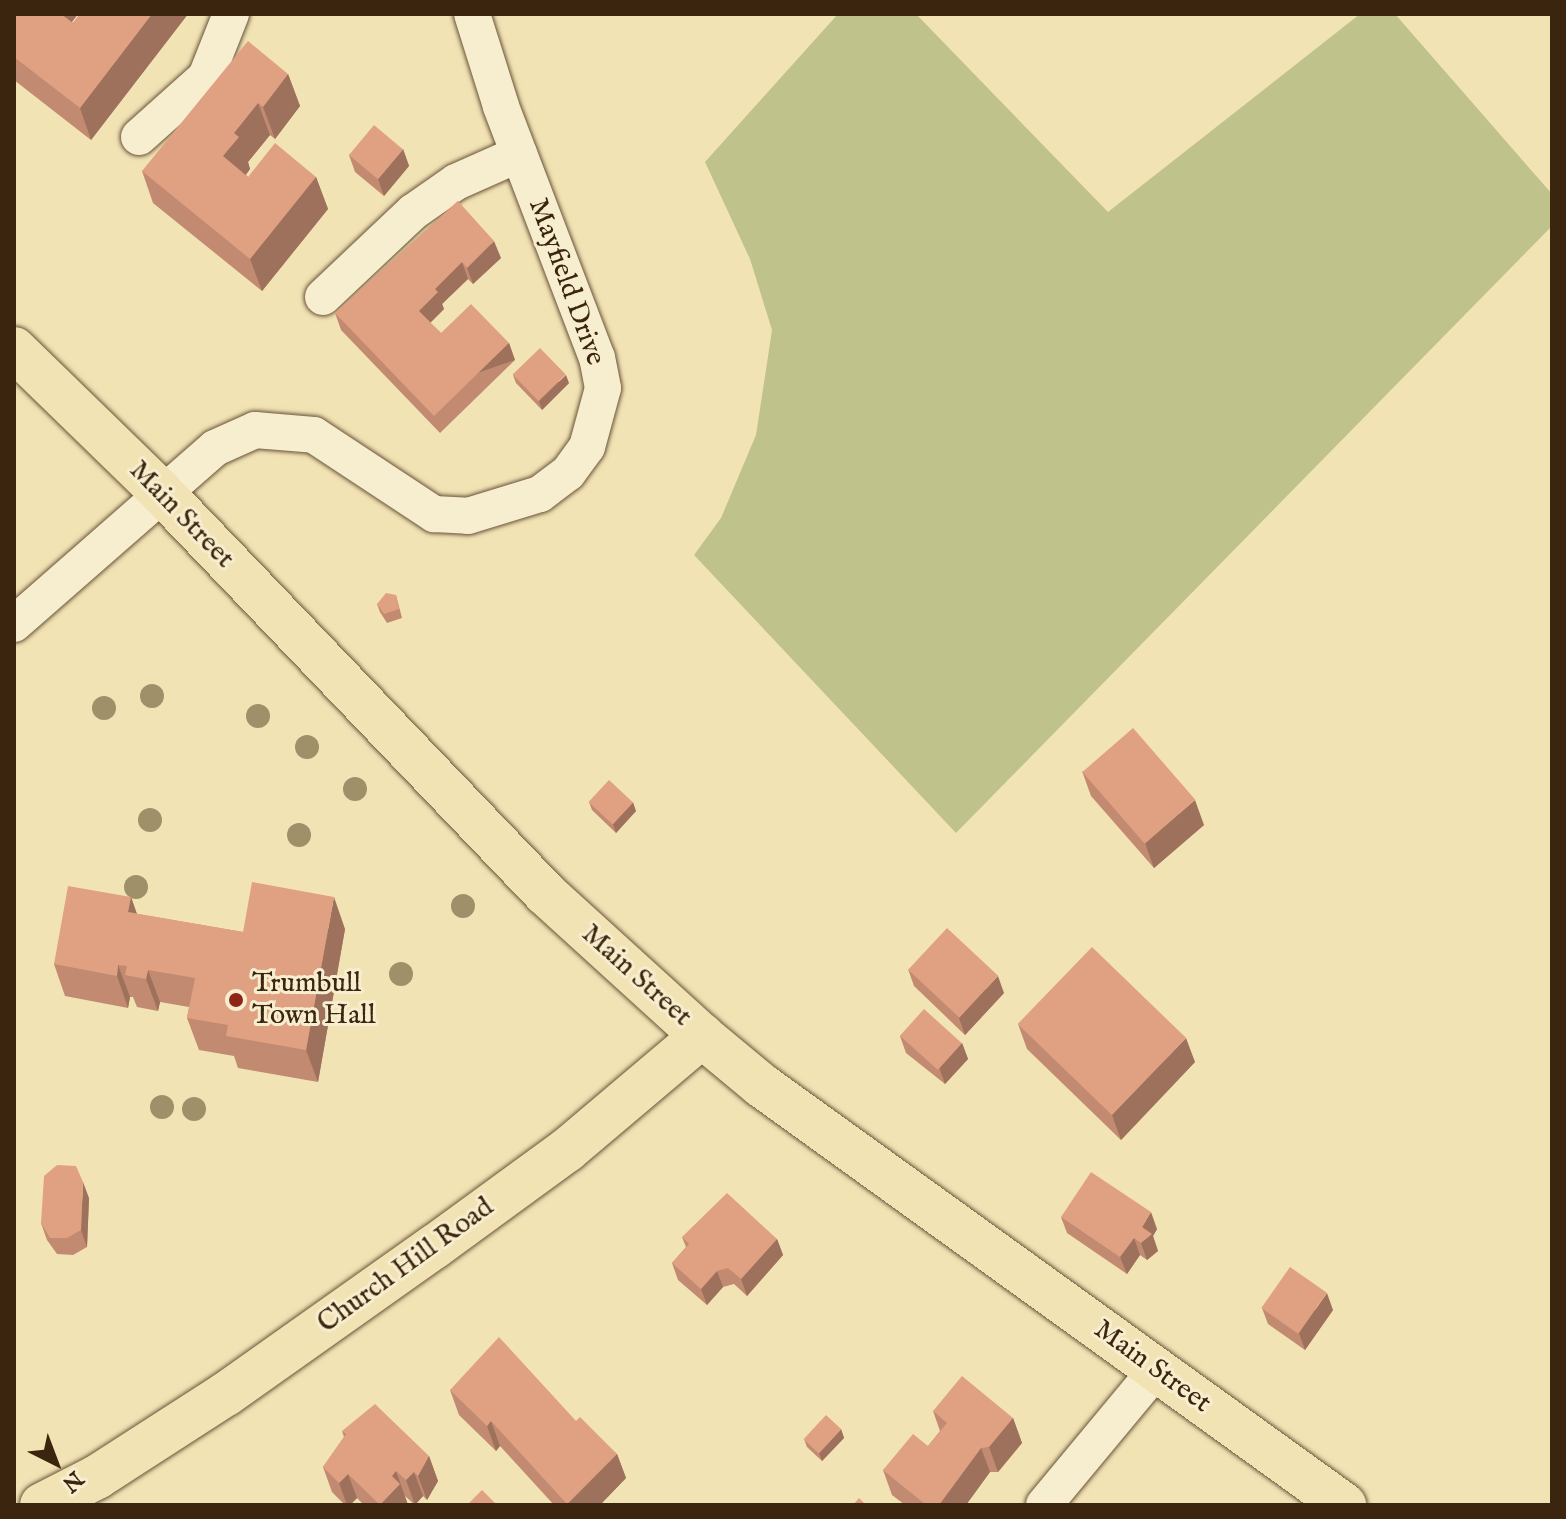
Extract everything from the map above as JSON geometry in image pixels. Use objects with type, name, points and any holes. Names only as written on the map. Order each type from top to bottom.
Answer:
[{"type":"main road","name":"Main Street","points":[[14,349],[161,492],[545,893],[702,1036],[761,1085],[1344,1505]]},
{"type":"main road","name":"Church Hill Road","points":[[42,1505],[94,1491],[451,1235],[647,1086],[702,1036]]},
{"type":"street","points":[[139,137],[206,77],[231,14]]},
{"type":"street","name":"Mayfield Drive","points":[[14,624],[161,492],[215,448],[255,430],[314,435],[434,514],[468,516],[505,509],[540,494],[568,473],[593,434],[603,388],[582,318],[519,154],[472,14]]},
{"type":"street","points":[[323,297],[413,212],[456,182],[519,154]]},
{"type":"street","points":[[1044,1505],[1156,1370]]},
{"type":"green space","points":[[838,14],[916,14],[1108,212],[1360,14],[1395,14],[1552,194],[1552,226],[956,833],[694,555],[721,518],[756,435],[772,330],[750,259],[705,162]]},
{"type":"building","points":[[14,14],[61,14],[73,23],[80,14],[152,14],[80,108],[14,57]]},
{"type":"building","points":[[248,41],[288,74],[263,107],[258,103],[234,133],[239,137],[223,156],[248,177],[275,143],[316,177],[250,259],[142,171]]},
{"type":"building","points":[[374,125],[403,149],[378,179],[349,155]]},
{"type":"building","points":[[458,201],[494,241],[467,268],[462,262],[435,289],[438,292],[419,311],[441,333],[471,304],[509,343],[434,416],[335,313]]},
{"type":"building","points":[[540,348],[566,375],[538,401],[513,374]]},
{"type":"building","points":[[386,593],[396,595],[399,609],[384,614],[377,604]]},
{"type":"building","points":[[1133,728],[1195,800],[1145,844],[1082,772]]},
{"type":"building","points":[[609,780],[633,803],[613,824],[589,802]]},
{"type":"building","name":"Trumbull Town Hall","points":[[252,882],[334,897],[306,1050],[226,1036],[228,1025],[187,1018],[195,978],[148,970],[146,979],[125,975],[127,966],[118,965],[117,976],[54,964],[68,886],[131,897],[128,912],[243,932]]},
{"type":"building","points":[[947,928],[998,976],[959,1017],[908,970]]},
{"type":"building","points":[[1092,947],[1186,1038],[1112,1115],[1018,1024]]},
{"type":"building","points":[[924,1009],[962,1043],[938,1070],[900,1036]]},
{"type":"building","points":[[57,1165],[76,1166],[83,1182],[81,1230],[67,1238],[50,1238],[41,1223],[44,1176]]},
{"type":"building","points":[[1091,1172],[1151,1212],[1142,1227],[1152,1234],[1141,1243],[1134,1238],[1120,1257],[1061,1217]]},
{"type":"building","points":[[727,1193],[777,1239],[741,1279],[728,1268],[717,1271],[701,1289],[672,1263],[689,1244],[682,1237]]},
{"type":"building","points":[[1290,1267],[1327,1293],[1298,1334],[1261,1308]]},
{"type":"building","points":[[499,1337],[576,1421],[580,1417],[617,1454],[567,1504],[491,1421],[487,1426],[450,1390]]},
{"type":"building","points":[[962,1376],[1013,1418],[989,1447],[981,1448],[939,1505],[926,1505],[883,1470],[913,1434],[928,1446],[947,1423],[933,1411]]},
{"type":"building","points":[[375,1404],[429,1456],[418,1476],[414,1472],[406,1480],[396,1471],[392,1476],[400,1484],[380,1505],[348,1474],[339,1483],[323,1467],[346,1434],[342,1431]]},
{"type":"building","points":[[826,1415],[841,1429],[819,1453],[803,1439]]},
{"type":"building","points":[[482,1490],[497,1505],[467,1505]]},
{"type":"building","points":[[859,1498],[866,1505],[853,1505]]},
{"type":"place","name":"Trumbull Town Hall","points":[[236,1000]]}]
